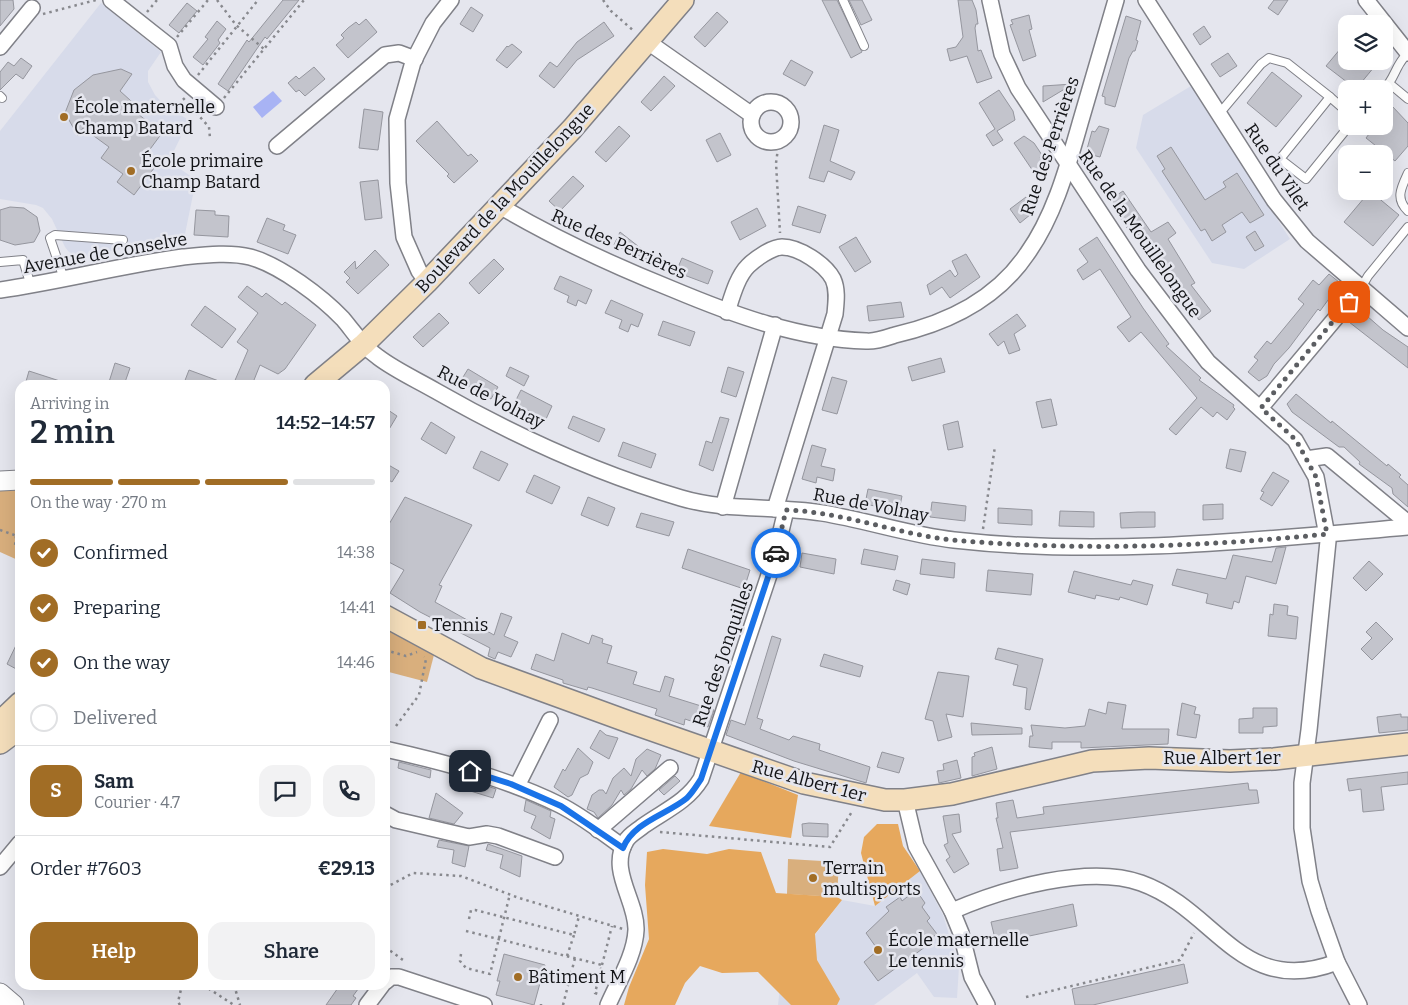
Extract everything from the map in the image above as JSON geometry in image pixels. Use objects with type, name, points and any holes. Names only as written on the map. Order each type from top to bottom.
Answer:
[{"type":"main road","name":"Boulevard de la Mouillelongue","points":[[321,380],[364,344],[427,282],[572,129],[683,0]]},
{"type":"main road","name":"Rue Albert 1er","points":[[390,619],[481,668],[804,783],[862,796],[905,800],[952,794],[1092,761],[1150,758],[1230,761],[1306,756],[1408,744]]},
{"type":"main road","points":[[0,722],[15,708]]},
{"type":"main road","points":[[0,743],[15,732]]},
{"type":"street","points":[[111,0],[169,46],[175,66],[190,85],[216,107]]},
{"type":"street","points":[[427,282],[419,271],[404,237],[398,183],[397,119],[415,59],[433,23],[451,0]]},
{"type":"street","name":"Rue de la Mouillelongue","points":[[990,0],[1002,54],[1014,80],[1138,270],[1208,362],[1296,440],[1316,477],[1327,534],[1301,808],[1305,854],[1312,888],[1337,962],[1359,1005]]},
{"type":"street","name":"Rue des Perrières","points":[[498,205],[563,242],[727,312],[826,337],[868,342],[914,331],[951,318],[997,289],[1026,256],[1044,228],[1068,164],[1116,0]]},
{"type":"street","name":"Rue du Vilet","points":[[1146,0],[1274,200],[1307,241],[1360,289],[1408,328]]},
{"type":"street","points":[[1366,0],[1408,53]]},
{"type":"street","points":[[0,47],[27,13]]},
{"type":"street","points":[[648,42],[752,115]]},
{"type":"street","points":[[277,146],[385,55],[399,53],[415,59]]},
{"type":"street","points":[[763,103],[779,103],[786,108],[792,122],[790,130],[779,141],[771,143],[757,137],[752,130],[752,115],[763,103]]},
{"type":"street","points":[[727,312],[747,267],[760,257],[781,247],[800,252],[816,262],[833,280],[836,295],[835,314],[826,337]]},
{"type":"street","name":"Avenue de Conselve","points":[[0,290],[30,286],[142,262],[205,254],[250,257],[284,272],[316,295],[344,321],[352,334],[364,344]]},
{"type":"street","points":[[1261,408],[1360,289]]},
{"type":"street","points":[[723,507],[775,325]]},
{"type":"street","name":"Rue des Jonquilles","points":[[623,848],[626,840],[641,828],[688,798],[701,779],[774,560],[780,510],[826,337]]},
{"type":"street","name":"Rue de Volnay","points":[[364,344],[377,357],[490,421],[589,466],[680,498],[723,507],[826,514],[951,540],[1050,547],[1192,543],[1408,527]]},
{"type":"street","points":[[1306,459],[1327,456],[1408,523]]},
{"type":"street","points":[[0,481],[15,480]]},
{"type":"street","points":[[517,786],[550,720]]},
{"type":"street","points":[[390,750],[470,771],[517,786],[561,806],[623,848],[620,868],[635,916],[636,934],[610,1001]]},
{"type":"street","points":[[598,830],[670,768]]},
{"type":"street","points":[[905,800],[916,846],[952,911],[961,933],[972,977],[987,1005]]},
{"type":"street","points":[[390,817],[396,820],[469,837],[487,834],[498,836],[556,857]]},
{"type":"street","points":[[0,868],[15,849]]},
{"type":"street","points":[[952,911],[1004,893],[1093,876],[1126,879],[1160,891],[1245,957],[1275,970],[1311,971],[1337,962]]},
{"type":"street","points":[[390,978],[399,977],[484,1005]]},
{"type":"street","points":[[367,1005],[378,990]]},
{"type":"street","points":[[0,993],[14,1005]]},
{"type":"lane","points":[[843,0],[864,46]]},
{"type":"lane","points":[[1390,80],[1399,62],[1408,53]]},
{"type":"lane","points":[[1219,114],[1268,58],[1287,63],[1338,104]]},
{"type":"lane","points":[[1393,90],[1408,99]]},
{"type":"lane","points":[[1330,97],[1280,159],[1306,179],[1342,135]]},
{"type":"lane","points":[[1408,173],[1400,191],[1401,204],[1408,211]]},
{"type":"lane","points":[[1360,289],[1368,276],[1408,227]]},
{"type":"lane","points":[[64,279],[50,238],[55,235],[124,240]]},
{"type":"lane","points":[[0,262],[23,260],[30,286]]},
{"type":"path","points":[[27,13],[30,18],[96,0]]},
{"type":"path","points":[[169,46],[208,0]]},
{"type":"path","points":[[217,0],[236,25],[264,49]]},
{"type":"path","points":[[190,85],[236,25],[258,0]]},
{"type":"path","points":[[216,107],[304,0]]},
{"type":"path","points":[[603,0],[611,12],[648,42]]},
{"type":"path","points":[[779,141],[776,163],[781,247]]},
{"type":"path","points":[[981,542],[995,446]]},
{"type":"path","points":[[0,530],[15,535]]},
{"type":"path","points":[[390,651],[406,656],[419,651]]},
{"type":"path","points":[[396,726],[418,695],[425,664]]},
{"type":"path","points":[[641,828],[662,833],[830,847],[862,796]]},
{"type":"path","points":[[390,885],[413,873],[461,876],[510,894],[636,934]]},
{"type":"path","points":[[461,954],[460,961],[466,968],[490,974],[510,894]]},
{"type":"path","points":[[469,918],[471,910],[475,910],[505,916],[574,935]]},
{"type":"path","points":[[567,956],[579,916]]},
{"type":"path","points":[[1026,997],[1180,960],[1194,933],[1203,923]]},
{"type":"path","points":[[610,1001],[595,993],[612,925]]},
{"type":"path","points":[[466,930],[602,966]]},
{"type":"path","points":[[390,950],[404,960]]},
{"type":"path","points":[[563,1005],[576,958]]},
{"type":"path","points":[[180,1005],[178,1002],[181,990]]},
{"type":"path","points":[[211,990],[234,1005]]},
{"type":"path","points":[[236,990],[240,1005]]},
{"type":"shaded area","points":[[101,3],[161,52],[148,71],[148,82],[155,95],[165,106],[189,120],[169,161],[196,180],[185,234],[82,258],[69,252],[65,247],[52,219],[43,208],[36,205],[0,199],[0,131]]},
{"type":"shaded area","points":[[1191,86],[1290,239],[1244,269],[1212,263],[1136,148],[1143,115]]},
{"type":"shaded area","points":[[15,490],[15,559],[0,552],[0,491]]},
{"type":"shaded area","points":[[390,627],[435,651],[427,682],[390,672]]},
{"type":"shaded area","points":[[741,772],[798,795],[791,838],[709,826]]},
{"type":"shaded area","points":[[877,824],[898,824],[903,846],[920,871],[875,906],[861,853],[864,837]]},
{"type":"shaded area","points":[[663,849],[707,854],[729,849],[761,852],[776,893],[837,897],[842,900],[815,934],[817,960],[840,999],[837,1005],[791,1005],[758,972],[722,973],[700,966],[685,983],[675,1005],[624,1005],[629,987],[649,939],[645,885],[647,852]]},
{"type":"shaded area","name":"Terrain multisports","points":[[788,859],[839,862],[837,897],[787,894]]},
{"type":"shaded area","name":"École maternelle Le tennis","points":[[920,871],[943,915],[959,967],[957,998],[934,997],[917,973],[874,1005],[778,1005],[781,979],[842,900],[875,906]]},
{"type":"water","points":[[273,91],[282,101],[262,118],[253,107]]},
{"type":"building","points":[[0,0],[13,0],[14,9],[0,26]]},
{"type":"building","points":[[283,0],[299,0],[267,39],[265,37],[228,91],[218,84],[247,40],[249,42]]},
{"type":"building","points":[[822,0],[837,0],[862,52],[851,58]]},
{"type":"building","points":[[849,0],[862,0],[872,20],[861,25]]},
{"type":"building","points":[[958,0],[972,0],[978,24],[976,24],[975,28],[978,51],[981,50],[992,78],[977,83],[967,56],[950,61],[947,49],[956,47],[963,37]]},
{"type":"building","points":[[1274,0],[1288,0],[1278,15],[1268,8]]},
{"type":"building","points":[[187,3],[197,11],[179,33],[169,25]]},
{"type":"building","points":[[471,7],[483,15],[473,32],[460,24]]},
{"type":"building","points":[[717,12],[728,22],[705,47],[694,37]]},
{"type":"building","points":[[1029,15],[1032,29],[1029,30],[1036,56],[1023,61],[1010,25],[1013,24],[1011,20]]},
{"type":"building","points":[[1126,16],[1141,21],[1135,51],[1133,51],[1129,58],[1115,107],[1105,104],[1105,97],[1102,96]]},
{"type":"building","points":[[366,19],[377,32],[348,58],[336,45],[344,38],[341,35],[348,28],[356,22],[359,25]]},
{"type":"building","points":[[217,21],[226,29],[218,40],[220,43],[203,65],[193,57],[208,39],[205,37]]},
{"type":"building","points":[[604,22],[614,36],[577,60],[554,88],[539,76],[550,62],[557,67],[577,42]]},
{"type":"building","points":[[1204,26],[1211,37],[1200,45],[1193,34]]},
{"type":"building","points":[[512,44],[522,52],[507,68],[496,60],[507,46]]},
{"type":"building","points":[[1338,52],[1338,70],[1372,70],[1363,80],[1344,80],[1326,66]]},
{"type":"building","points":[[1228,53],[1237,66],[1220,77],[1211,64]]},
{"type":"building","points":[[21,58],[32,66],[23,79],[16,74],[0,90],[0,72],[8,62],[14,66]]},
{"type":"building","points":[[791,60],[813,72],[805,86],[783,74]]},
{"type":"building","points":[[314,67],[325,79],[305,96],[299,90],[296,92],[288,83],[296,76],[299,79]]},
{"type":"building","points":[[121,69],[132,74],[120,91],[141,110],[138,114],[162,133],[145,156],[157,164],[134,195],[117,182],[123,174],[101,158],[109,147],[83,128],[78,136],[65,113],[74,90],[93,75]]},
{"type":"building","points":[[1272,72],[1302,96],[1276,127],[1247,103]]},
{"type":"building","points":[[664,76],[675,86],[651,111],[641,102]]},
{"type":"building","points":[[1073,84],[1043,102],[1043,86]]},
{"type":"building","points":[[999,90],[1013,111],[1015,120],[997,131],[1003,140],[993,146],[986,135],[995,129],[979,103]]},
{"type":"building","points":[[1393,107],[1408,123],[1408,146],[1395,161],[1393,159],[1393,145],[1375,145],[1366,138],[1368,135],[1393,135]]},
{"type":"building","points":[[364,109],[383,112],[378,150],[359,148]]},
{"type":"building","points":[[437,121],[468,156],[471,154],[478,161],[454,183],[447,176],[449,174],[416,141]]},
{"type":"building","points":[[824,125],[839,130],[830,161],[855,172],[851,180],[828,171],[824,182],[809,178]]},
{"type":"building","points":[[619,126],[630,136],[606,162],[595,152]]},
{"type":"building","points":[[1099,126],[1109,129],[1100,157],[1088,154],[1089,150],[1087,149],[1092,131],[1095,132]]},
{"type":"building","points":[[720,133],[731,155],[717,162],[706,140]]},
{"type":"building","points":[[1024,136],[1034,143],[1047,167],[1035,174],[1014,143]]},
{"type":"building","points":[[1171,147],[1205,200],[1226,187],[1223,182],[1237,173],[1264,215],[1250,223],[1242,212],[1222,225],[1226,232],[1212,241],[1205,229],[1201,231],[1162,171],[1165,169],[1157,156]]},
{"type":"building","points":[[573,176],[584,186],[560,211],[549,201]]},
{"type":"building","points":[[378,180],[382,218],[365,220],[360,182]]},
{"type":"building","points":[[1123,191],[1151,232],[1168,222],[1176,233],[1168,239],[1195,283],[1191,285],[1211,311],[1199,320],[1161,262],[1159,264],[1137,233],[1130,232],[1122,221],[1120,217],[1122,215],[1111,199]]},
{"type":"building","points":[[1026,197],[1036,210],[1020,223],[1010,209]]},
{"type":"building","points":[[1362,200],[1381,200],[1399,215],[1373,246],[1344,222]]},
{"type":"building","points":[[798,206],[826,215],[820,233],[792,225]]},
{"type":"building","points":[[10,207],[24,208],[37,217],[40,231],[34,242],[15,245],[0,240],[0,210]]},
{"type":"building","points":[[757,208],[766,226],[740,240],[731,222]]},
{"type":"building","points":[[196,210],[215,211],[215,215],[229,216],[228,237],[194,235]]},
{"type":"building","points":[[267,218],[285,225],[283,230],[296,235],[288,254],[257,242]]},
{"type":"building","points":[[1255,231],[1264,246],[1255,251],[1246,237]]},
{"type":"building","points":[[620,232],[657,261],[655,263],[614,245]]},
{"type":"building","points":[[856,237],[871,262],[855,272],[839,247]]},
{"type":"building","points":[[1097,237],[1169,344],[1166,346],[1201,378],[1199,380],[1234,405],[1235,409],[1227,420],[1217,412],[1213,417],[1201,407],[1176,435],[1169,429],[1197,398],[1141,332],[1129,342],[1117,327],[1131,317],[1100,269],[1083,280],[1077,270],[1088,262],[1079,249]]},
{"type":"building","points":[[375,250],[389,265],[358,294],[346,282],[350,278],[344,272],[355,261],[356,269]]},
{"type":"building","points":[[966,254],[980,277],[950,298],[942,287],[930,295],[927,285],[950,270],[955,277],[958,274],[952,261]]},
{"type":"building","points":[[682,258],[713,271],[708,284],[676,272]]},
{"type":"building","points":[[494,259],[504,269],[479,294],[469,283]]},
{"type":"building","points":[[1329,274],[1339,282],[1331,291],[1331,296],[1320,311],[1318,309],[1289,348],[1274,364],[1267,376],[1259,381],[1248,372],[1258,360],[1254,357],[1267,341],[1271,344],[1304,304],[1298,299],[1313,280],[1319,285]]},
{"type":"building","points":[[560,276],[592,290],[586,304],[578,300],[576,306],[567,302],[569,296],[554,289]]},
{"type":"building","points":[[247,286],[262,297],[266,293],[282,305],[285,302],[316,325],[285,369],[278,374],[260,365],[254,380],[235,380],[248,350],[237,342],[258,313],[238,297]]},
{"type":"building","points":[[611,300],[643,314],[638,327],[631,324],[628,332],[619,328],[622,320],[605,313]]},
{"type":"building","points":[[901,302],[904,317],[869,321],[867,306]]},
{"type":"building","points":[[205,306],[236,329],[222,348],[191,325]]},
{"type":"building","points":[[1359,309],[1383,330],[1408,347],[1408,368],[1349,322]]},
{"type":"building","points":[[439,313],[449,323],[423,347],[413,337]]},
{"type":"building","points":[[1017,314],[1026,326],[1014,334],[1020,350],[1009,354],[1004,341],[998,346],[989,334]]},
{"type":"building","points":[[663,321],[695,332],[690,346],[658,335]]},
{"type":"building","points":[[941,358],[945,372],[912,381],[908,367]]},
{"type":"building","points":[[115,363],[130,368],[126,380],[110,380]]},
{"type":"building","points":[[510,367],[529,376],[524,386],[506,376]]},
{"type":"building","points":[[728,367],[744,372],[736,397],[721,392]]},
{"type":"building","points":[[468,369],[498,387],[491,399],[460,382]]},
{"type":"building","points":[[189,370],[216,380],[185,380]]},
{"type":"building","points":[[29,371],[57,380],[26,380]]},
{"type":"building","points":[[832,377],[847,381],[837,414],[822,410]]},
{"type":"building","points":[[521,390],[552,406],[546,419],[514,404]]},
{"type":"building","points":[[1296,394],[1331,423],[1332,421],[1387,466],[1388,464],[1401,475],[1399,477],[1408,485],[1408,507],[1393,494],[1392,488],[1359,464],[1360,462],[1344,447],[1339,447],[1292,412],[1287,404]]},
{"type":"building","points":[[1051,399],[1057,425],[1042,428],[1036,402]]},
{"type":"building","points":[[390,411],[397,416],[390,428]]},
{"type":"building","points":[[573,416],[605,429],[599,442],[568,428]]},
{"type":"building","points":[[720,417],[729,419],[713,471],[699,465],[706,441],[712,443]]},
{"type":"building","points":[[958,421],[963,447],[948,450],[943,425]]},
{"type":"building","points":[[431,422],[455,437],[446,454],[421,439]]},
{"type":"building","points":[[623,442],[656,454],[651,468],[618,456]]},
{"type":"building","points":[[812,445],[826,449],[821,466],[835,469],[833,481],[817,477],[816,483],[802,479]]},
{"type":"building","points":[[1230,449],[1246,452],[1241,472],[1226,468]]},
{"type":"building","points":[[481,451],[508,464],[499,481],[473,468]]},
{"type":"building","points":[[390,466],[399,471],[392,482],[390,481]]},
{"type":"building","points":[[1273,472],[1289,481],[1272,506],[1260,499],[1264,492],[1261,491]]},
{"type":"building","points":[[534,475],[560,487],[552,504],[526,492]]},
{"type":"building","points":[[868,489],[902,496],[899,511],[865,504]]},
{"type":"building","points":[[405,497],[472,525],[439,585],[442,586],[435,602],[494,635],[501,613],[512,617],[504,636],[518,642],[511,657],[498,652],[495,659],[488,656],[490,648],[420,612],[390,593],[404,570],[390,563],[390,522]]},
{"type":"building","points":[[588,497],[615,508],[608,526],[581,515]]},
{"type":"building","points":[[932,502],[966,506],[965,521],[930,517]]},
{"type":"building","points":[[1223,504],[1223,519],[1203,520],[1203,505]]},
{"type":"building","points":[[998,508],[1032,510],[1032,525],[998,523]]},
{"type":"building","points":[[1060,511],[1094,512],[1094,527],[1059,526]]},
{"type":"building","points":[[1155,512],[1155,527],[1121,528],[1120,513]]},
{"type":"building","points":[[641,513],[674,522],[669,536],[636,527]]},
{"type":"building","points":[[1286,547],[1276,584],[1246,576],[1239,603],[1234,601],[1232,609],[1206,603],[1208,594],[1172,585],[1177,569],[1226,579],[1233,555],[1272,562],[1276,548]]},
{"type":"building","points":[[688,549],[750,570],[744,589],[682,568]]},
{"type":"building","points":[[864,549],[898,556],[895,570],[861,564]]},
{"type":"building","points":[[802,553],[836,559],[834,574],[800,567]]},
{"type":"building","points":[[922,559],[955,563],[954,578],[920,574]]},
{"type":"building","points":[[1369,561],[1383,574],[1366,591],[1353,578]]},
{"type":"building","points":[[988,570],[1033,574],[1031,595],[986,591]]},
{"type":"building","points":[[1074,571],[1131,585],[1133,580],[1153,585],[1147,605],[1120,597],[1119,600],[1096,595],[1095,599],[1068,592]]},
{"type":"building","points":[[896,580],[910,584],[907,595],[893,590]]},
{"type":"building","points":[[1274,604],[1288,606],[1287,615],[1298,617],[1296,639],[1268,636],[1270,614],[1273,615]]},
{"type":"building","points":[[1376,622],[1393,639],[1372,660],[1361,649],[1372,638],[1366,632]]},
{"type":"building","points":[[562,633],[589,644],[592,635],[603,639],[602,643],[612,646],[607,663],[637,672],[633,684],[660,692],[665,676],[674,679],[669,696],[714,710],[708,727],[685,719],[684,725],[655,715],[657,709],[592,688],[588,687],[587,690],[563,683],[563,680],[531,669],[536,654],[554,661]]},
{"type":"building","points":[[772,636],[781,639],[757,718],[763,720],[760,729],[789,740],[793,736],[820,744],[819,750],[870,767],[866,783],[794,761],[726,735],[731,720],[745,725]]},
{"type":"building","points":[[15,647],[15,668],[7,664]]},
{"type":"building","points":[[998,648],[1043,659],[1030,710],[1025,709],[1027,688],[1013,685],[1018,665],[995,659]]},
{"type":"building","points":[[824,654],[863,666],[860,677],[820,666]]},
{"type":"building","points":[[938,672],[969,676],[963,717],[946,714],[952,737],[938,741],[933,721],[925,719]]},
{"type":"building","points":[[1108,702],[1126,705],[1122,729],[1169,729],[1168,744],[1081,748],[1081,742],[1052,742],[1052,749],[1029,747],[1030,736],[1033,736],[1031,725],[1065,728],[1085,726],[1089,709],[1106,714]]},
{"type":"building","points":[[1182,703],[1196,707],[1194,714],[1200,715],[1196,738],[1177,735]]},
{"type":"building","points":[[1253,708],[1277,708],[1277,726],[1263,727],[1263,733],[1239,733],[1239,719],[1253,718]]},
{"type":"building","points":[[1401,714],[1401,717],[1408,717],[1408,730],[1379,733],[1377,717]]},
{"type":"building","points":[[971,723],[1022,728],[1022,734],[972,735]]},
{"type":"building","points":[[600,730],[606,735],[618,738],[609,759],[590,748]]},
{"type":"building","points":[[992,747],[997,769],[972,776],[972,757],[975,756],[974,753]]},
{"type":"building","points":[[578,748],[593,762],[588,774],[580,778],[572,795],[568,797],[554,787],[563,769],[565,771]]},
{"type":"building","points":[[647,749],[661,755],[655,769],[647,776],[642,770],[631,789],[624,795],[621,790],[612,805],[598,818],[594,812],[587,809],[592,795],[599,790],[603,790],[606,794],[613,778],[624,768],[631,776],[636,759]]},
{"type":"building","points":[[882,752],[904,758],[899,773],[877,767]]},
{"type":"building","points":[[957,760],[961,778],[939,783],[937,771],[944,770],[943,764]]},
{"type":"building","points":[[399,762],[431,770],[430,778],[398,768]]},
{"type":"building","points":[[1408,772],[1408,784],[1381,787],[1384,810],[1363,812],[1361,789],[1349,791],[1347,779]]},
{"type":"building","points":[[675,776],[680,781],[664,795],[659,790]]},
{"type":"building","points":[[467,779],[496,789],[493,798],[464,789]]},
{"type":"building","points":[[1248,783],[1249,790],[1257,790],[1259,803],[1010,832],[1018,868],[1000,871],[997,849],[1003,848],[996,818],[998,818],[996,803],[1013,800],[1017,818],[1044,814],[1043,807]]},
{"type":"building","points":[[436,793],[463,813],[454,824],[429,818]]},
{"type":"building","points":[[526,800],[551,811],[550,817],[555,819],[550,839],[531,828],[536,816],[524,811]]},
{"type":"building","points":[[959,814],[961,832],[952,834],[969,864],[954,873],[946,860],[950,857],[944,845],[948,843],[943,816]]},
{"type":"building","points":[[802,824],[828,824],[828,837],[803,836]]},
{"type":"building","points":[[439,840],[469,846],[465,867],[452,863],[454,850],[437,847]]},
{"type":"building","points":[[488,844],[522,856],[520,877],[500,868],[503,855],[486,850]]},
{"type":"building","points":[[916,890],[925,903],[922,907],[930,918],[927,921],[937,934],[923,944],[925,947],[878,981],[864,962],[878,950],[866,933],[889,911],[886,907],[900,897],[902,901]]},
{"type":"building","points":[[1073,904],[1077,926],[996,943],[991,922]]},
{"type":"building","name":"Bâtiment M","points":[[504,954],[545,965],[534,1005],[496,995],[500,981],[497,981]]},
{"type":"building","points":[[1184,964],[1188,983],[1093,1005],[1075,1005],[1072,989]]},
{"type":"building","points":[[336,990],[357,990],[353,996],[356,998],[351,1005],[326,1005]]},
{"type":"way so far","points":[[776,553],[786,510],[826,514],[951,540],[1050,547],[1192,543],[1327,534],[1316,477],[1296,440],[1261,408],[1349,302]]},
{"type":"place","name":"École maternelle Champ Batard","points":[[64,117]]},
{"type":"place","name":"École primaire Champ Batard","points":[[131,171]]},
{"type":"place","name":"Tennis","points":[[422,625]]},
{"type":"place","name":"Terrain multisports","points":[[813,878]]},
{"type":"place","name":"École maternelle Le tennis","points":[[878,950]]},
{"type":"place","name":"Bâtiment M","points":[[518,977]]},
{"type":"route","points":[[470,771],[511,784],[561,806],[623,848],[626,840],[634,832],[688,798],[701,779],[776,553]]}]
